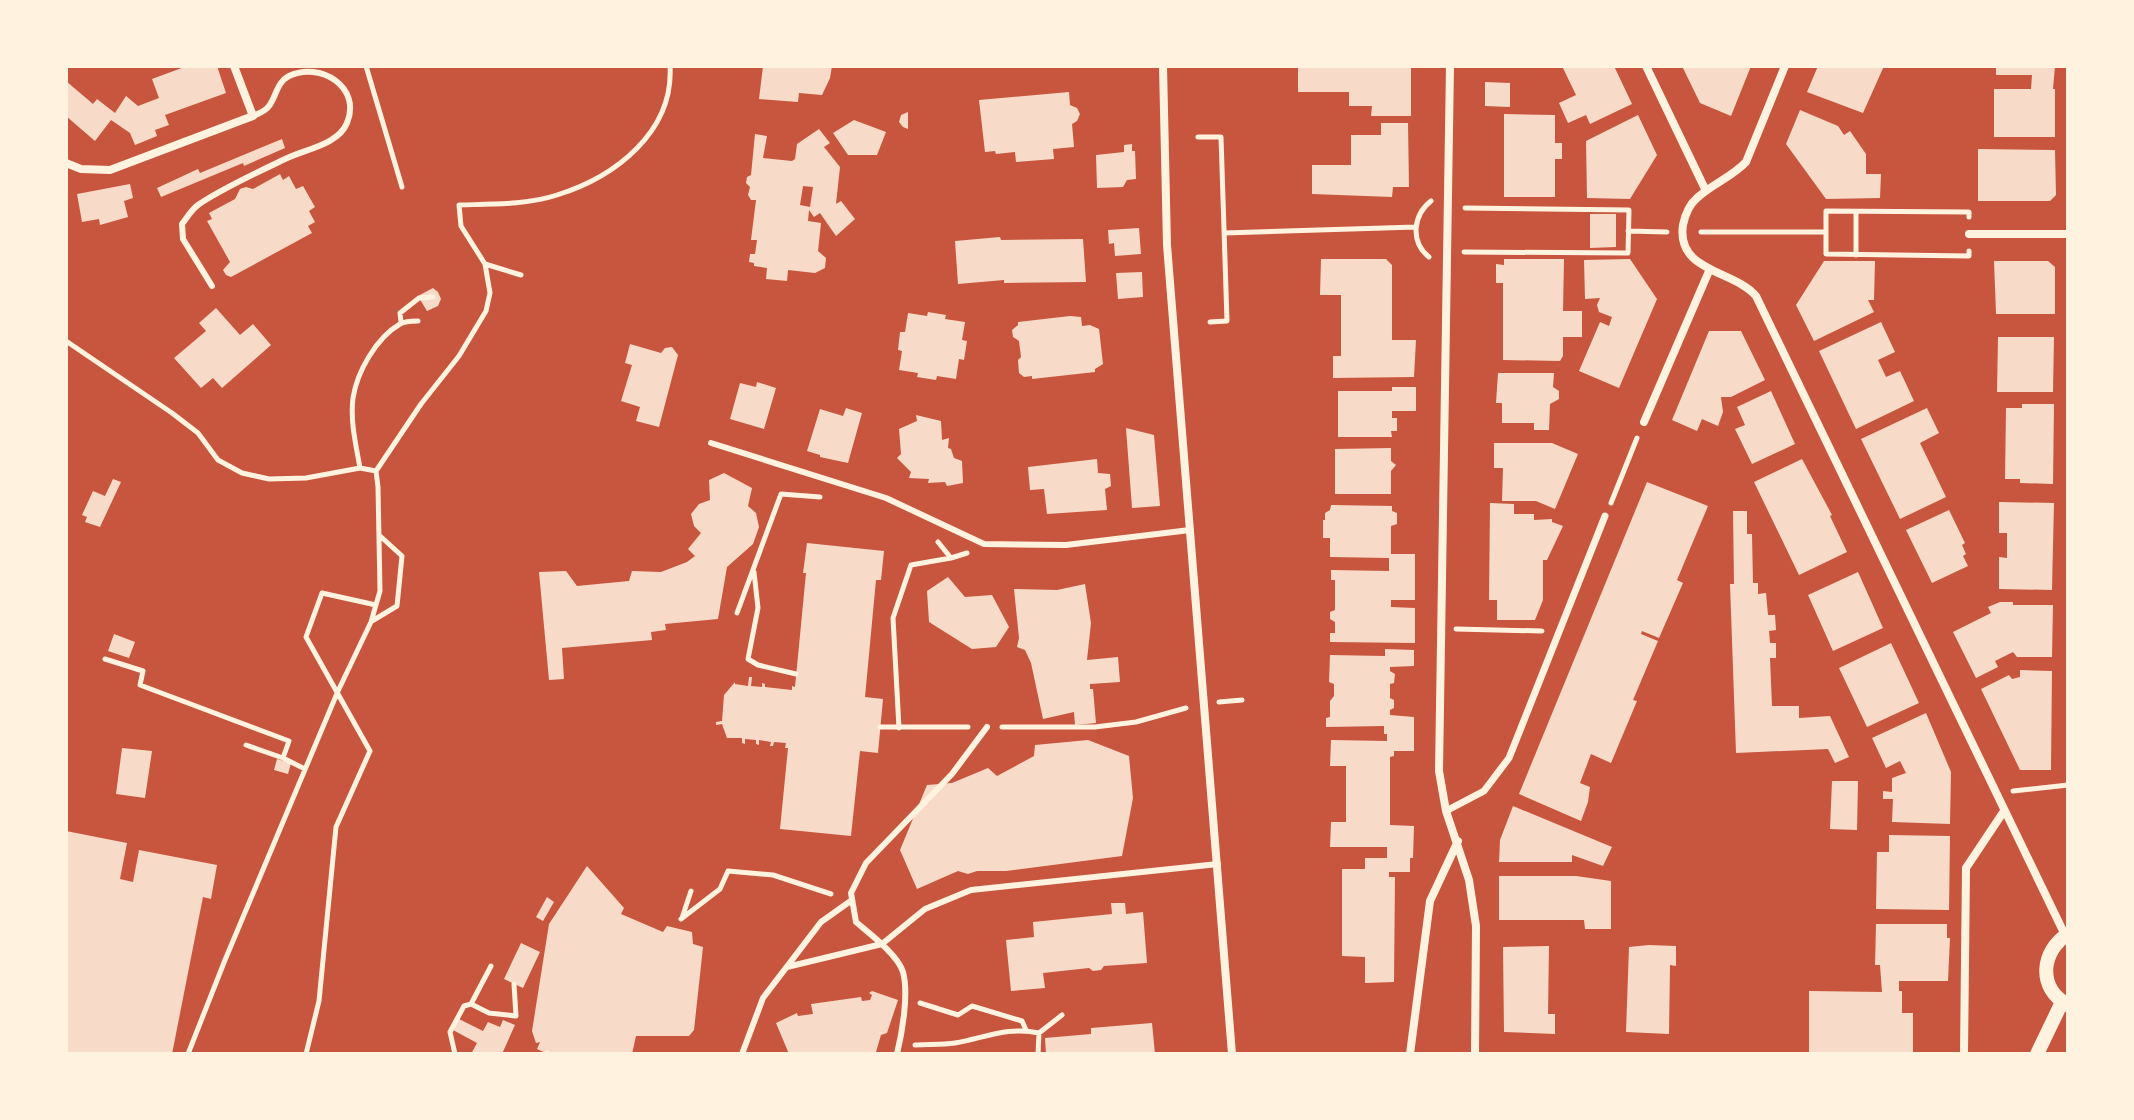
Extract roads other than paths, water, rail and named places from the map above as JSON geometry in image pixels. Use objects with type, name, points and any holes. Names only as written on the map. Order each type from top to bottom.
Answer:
[{"type":"street","points":[[66,163],[81,169],[110,170],[253,116],[234,66]]},
{"type":"street","points":[[1163,66],[1167,245],[1232,1054]]},
{"type":"street","points":[[1450,66],[1439,771],[1446,811],[1469,880],[1476,926],[1475,1054]]},
{"type":"street","points":[[1646,66],[1706,191]]},
{"type":"street","points":[[1785,66],[1746,162],[1735,174],[1706,191],[1688,209],[1682,232],[1686,248],[1696,262],[1709,271],[1747,286],[1756,296],[2004,811],[2067,934],[2055,943],[2045,967],[2053,993],[2065,1004],[2037,1054]]},
{"type":"street","points":[[1969,234],[2068,234]]},
{"type":"street","points":[[1644,422],[1709,271]]},
{"type":"street","points":[[1446,811],[1484,791],[1509,758],[1605,516]]},
{"type":"street","points":[[1964,1054],[1966,868],[2004,811]]},
{"type":"street","points":[[1410,1054],[1430,901],[1458,841]]},
{"type":"lane","points":[[212,286],[183,239],[182,224],[196,206],[288,157],[328,142],[344,130],[352,112],[351,99],[344,88],[325,74],[308,71],[286,77],[268,108],[253,116]]},
{"type":"lane","points":[[711,443],[886,498],[984,544],[1066,545],[1190,530]]},
{"type":"lane","points":[[897,1054],[904,1021],[903,971],[882,944],[856,922],[851,893],[866,863],[952,774],[987,727]]},
{"type":"lane","points":[[787,967],[882,944],[925,909],[971,890],[1218,864]]},
{"type":"lane","points":[[742,1054],[763,998],[821,922],[852,900]]}]
